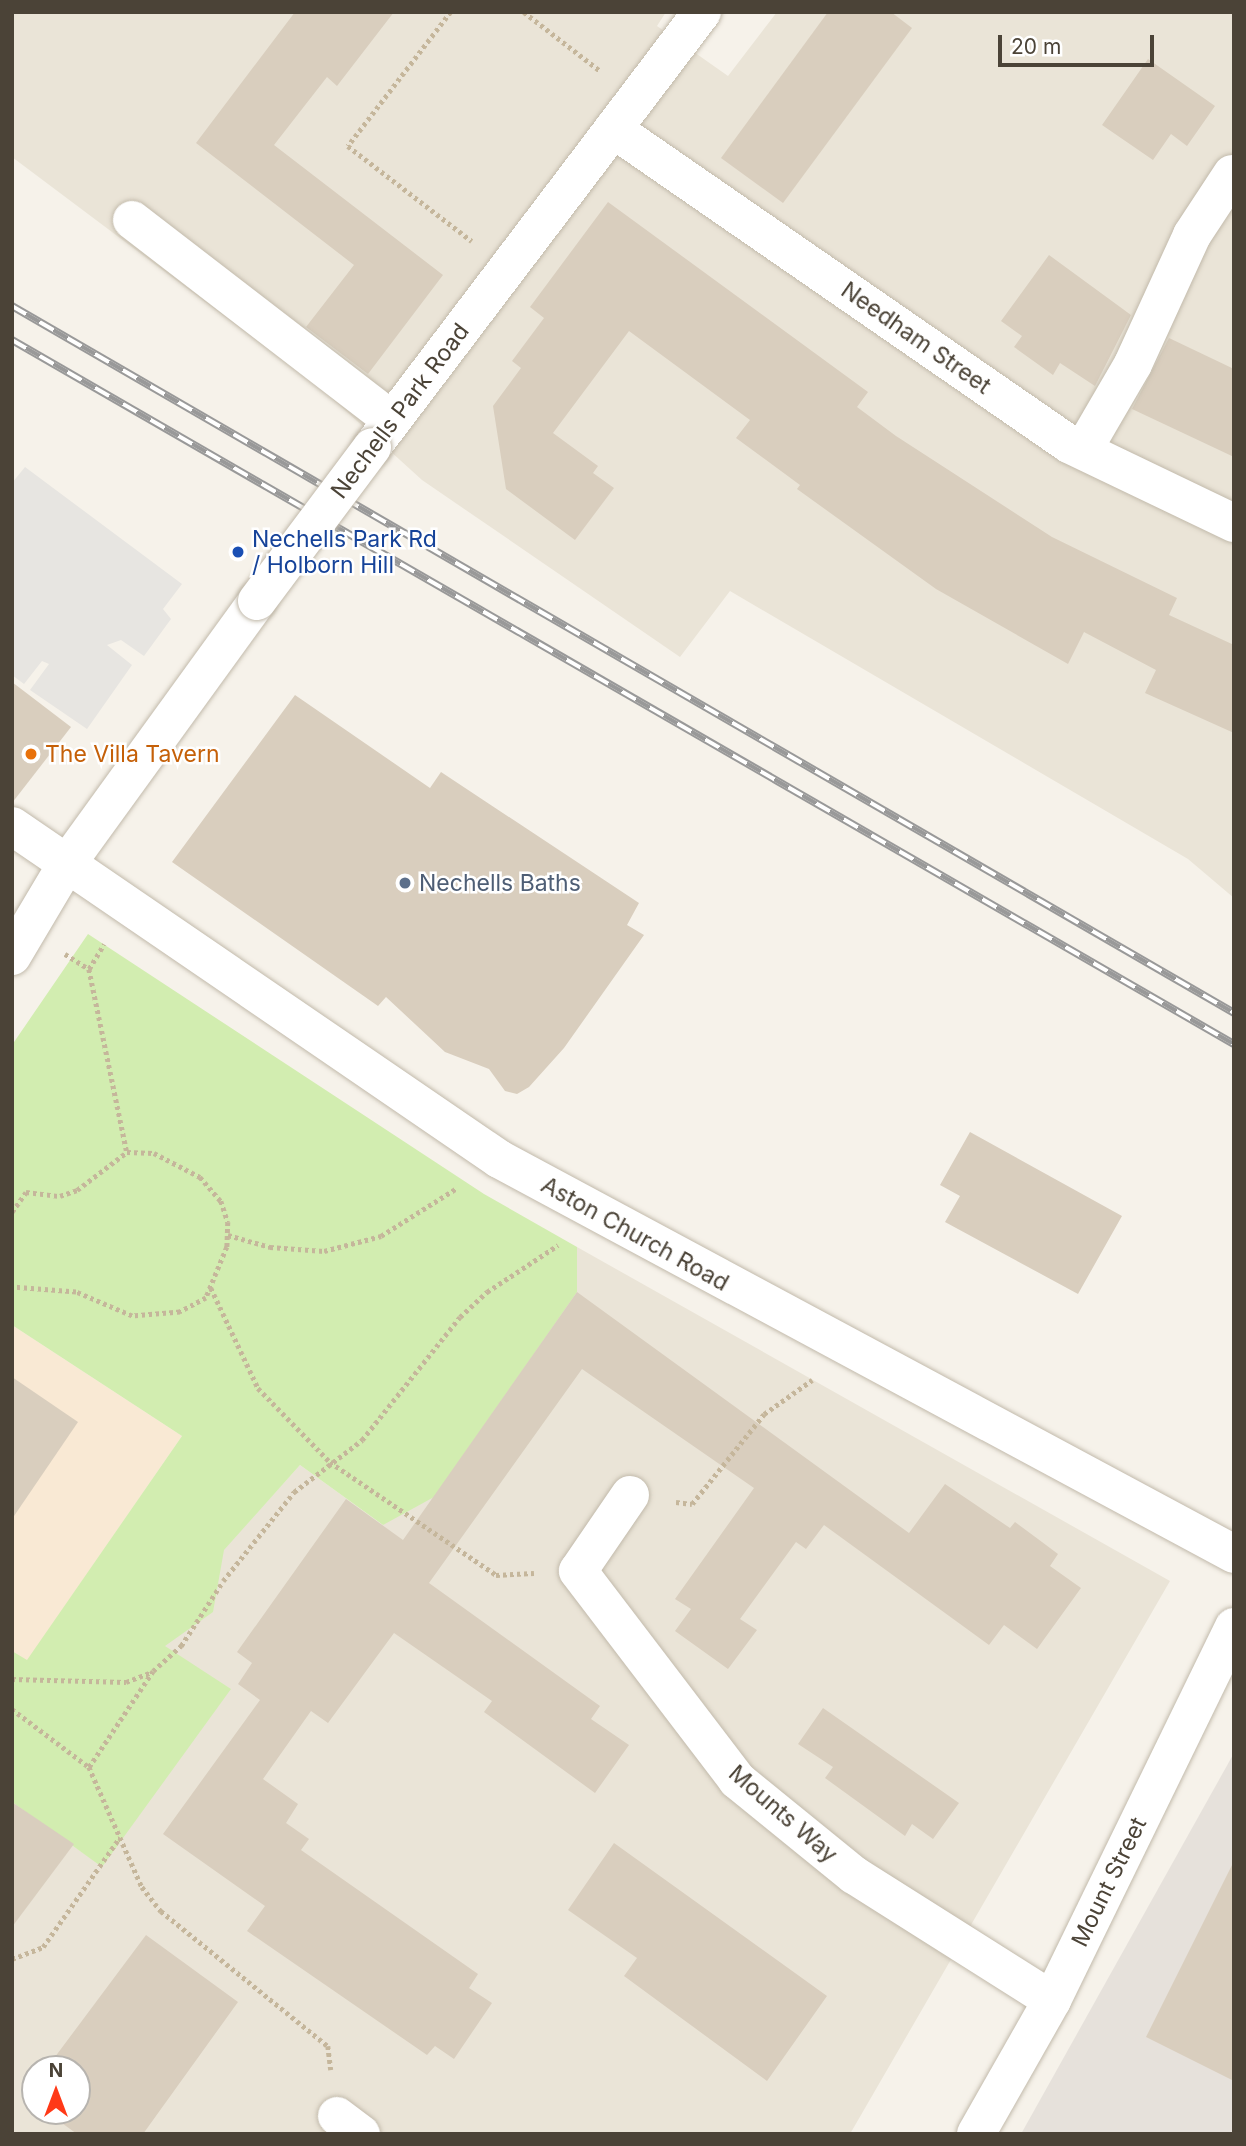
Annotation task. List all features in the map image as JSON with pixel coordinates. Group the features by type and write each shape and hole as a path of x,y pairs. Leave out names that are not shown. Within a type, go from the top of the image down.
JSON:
{"street":[{"name":"Nechells Park Road","path":"19,943 66,865 257,601 702,12"},
{"name":"Needham Street","path":"613,129 1083,450 1234,523"},
{"path":"1083,450 1133,364 1192,235 1231,174"},
{"path":"132,220 382,433"},
{"name":"Aston Church Road","path":"12,826 126,907 499,1159 854,1353 1234,1554"},
{"path":"578,1571 630,1495"},
{"name":"Mounts Way","path":"578,1571 737,1780 854,1875 1052,2000"},
{"name":"Mount Street","path":"976,2134 1052,2000 1234,1627"}],"path":[{"path":"451,12 348,146 508,268"},
{"path":"524,12 636,98"},
{"path":"126,907 89,969 127,1152"},
{"path":"19,943 89,969"},
{"path":"12,1212 26,1192 60,1196 77,1190 127,1152 176,1161 200,1177 221,1201 228,1235 205,1298 180,1312 157,1318 110,1311 76,1292 12,1287"},
{"path":"228,1235 270,1247 324,1251 381,1236 422,1215 499,1159"},
{"path":"89,1767 153,1671 181,1646 259,1533 330,1462 362,1440 460,1317 487,1292 602,1216"},
{"path":"211,1287 258,1388 330,1462 496,1575 578,1571"},
{"path":"630,1495 692,1504 764,1414 854,1353"},
{"path":"12,1679 126,1682 153,1671"},
{"path":"12,1709 89,1767 142,1887 161,1911 328,2046 349,2125"},
{"path":"12,1959 43,1947 120,1836"}],"shaded area":[{"path":"12,12 666,12 657,26 728,76 777,12 1234,12 1234,898 1188,859 730,591 680,657 422,480 324,391 12,157"},
{"path":"25,467 182,584 163,609 171,619 144,656 121,640 107,645 132,665 87,729 30,690 49,664 42,661 24,684 12,675 12,483"},
{"path":"577,1247 1170,1581 850,2134 12,2134 12,1804 102,1866 230,1689 164,1646 223,1550 300,1465 383,1525"},
{"path":"12,1325 182,1436 27,1661 12,1651"},
{"path":"1234,1753 1234,2134 1021,2134"}],"green space":[{"path":"88,934 484,1194 577,1247 577,1292 434,1497 383,1525 300,1465 224,1550 213,1612 165,1646 231,1689 102,1867 12,1802 12,1651 27,1660 182,1436 12,1325 12,1045"}],"building":[{"path":"295,12 394,12 337,86 327,77 274,145 443,275 368,374 306,327 354,265 196,143"},
{"path":"828,12 891,12 912,28 783,203 721,158"},
{"path":"1148,59 1215,106 1187,146 1171,134 1153,160 1102,125"},
{"path":"608,202 868,392 857,407 896,436 1052,537 1177,598 1169,615 1234,645 1234,733 1145,693 1156,670 1084,632 1068,664 936,589 797,489 800,485 736,438 750,420 629,331 553,433 598,466 593,473 614,488 575,540 506,489 493,406 521,368 512,361 544,318 530,307"},
{"path":"1049,255 1131,315 1095,386 1060,363 1053,375 1014,347 1022,336 1001,321"},
{"path":"1169,338 1234,369 1234,457 1132,409"},
{"name":"The Villa Tavern","path":"12,682 71,727 12,803"},
{"name":"Nechells Baths","path":"295,695 430,788 441,772 639,903 627,925 644,935 564,1048 529,1087 517,1094 505,1091 489,1069 445,1052 386,997 378,1006 172,862"},
{"path":"970,1132 1122,1216 1078,1294 945,1222 960,1196 940,1185"},
{"path":"577,1292 909,1533 945,1484 1010,1528 1015,1522 1058,1554 1050,1566 1081,1588 1037,1649 1004,1625 989,1645 824,1525 806,1549 796,1542 740,1619 757,1630 728,1669 675,1631 691,1609 675,1599 754,1488 582,1369 429,1583 600,1706 591,1719 629,1745 595,1793 484,1712 492,1701 394,1633 328,1723 311,1711 263,1779 298,1804 286,1823 309,1839 301,1850 478,1974 469,1988 492,2003 454,2059 435,2046 427,2055 247,1931 265,1906 163,1834 260,1700 238,1684 252,1663 237,1652 346,1499 403,1540"},
{"path":"12,1377 78,1422 12,1519"},
{"path":"823,1708 959,1803 933,1839 912,1824 905,1836 825,1778 833,1767 798,1744"},
{"path":"12,1802 74,1844 12,1927"},
{"path":"614,1843 827,1996 767,2081 624,1976 637,1958 568,1910"},
{"path":"1234,1861 1234,2081 1146,2037"},
{"path":"146,1935 238,2002 143,2134 77,2134 65,2125 91,2125 91,2055 56,2055"}],"railway":[{"path":"12,306 1234,1013"},
{"path":"12,340 1234,1044"}],"place":[{"name":"Nechells Park Rd / Holborn Hill","path":"238,552"},
{"name":"The Villa Tavern","path":"31,754"},
{"name":"Nechells Baths","path":"405,883"}]}
